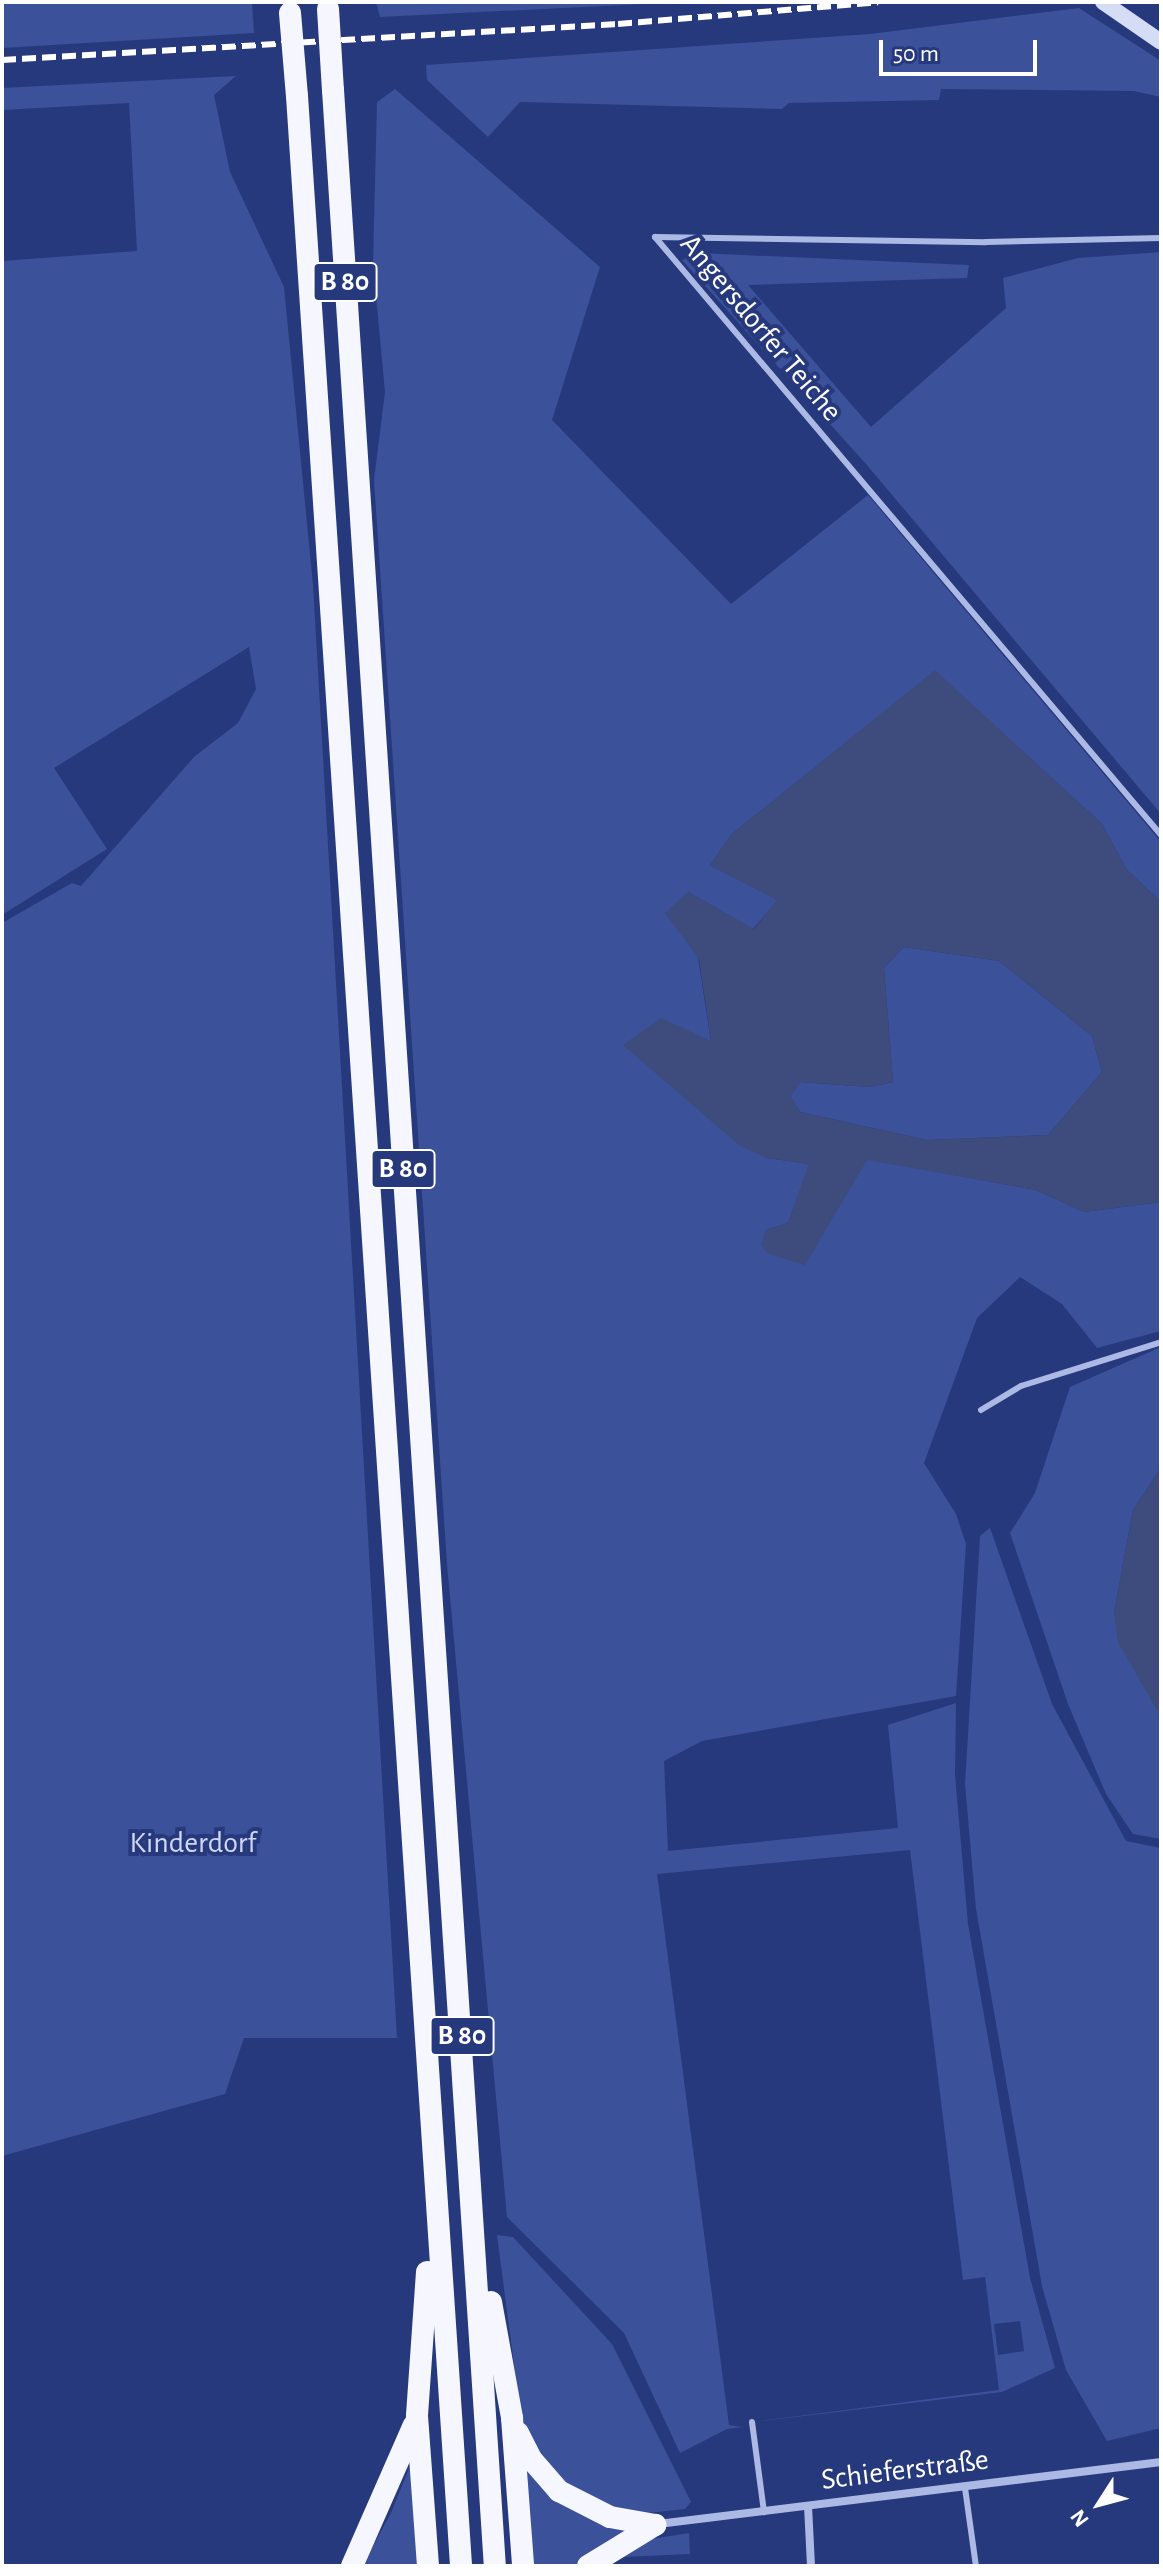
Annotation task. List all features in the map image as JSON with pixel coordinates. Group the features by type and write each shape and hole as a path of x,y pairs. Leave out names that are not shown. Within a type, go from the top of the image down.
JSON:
{"highway":[{"name":"B 80","path":"328,4 478,2246 495,2566"},
{"name":"B 80","path":"289,6 461,2566"},
{"path":"428,2566 417,2416 435,2196"},
{"path":"478,2246 512,2418 523,2566"},
{"path":"352,2566 417,2416"},
{"path":"512,2418 532,2460 559,2491 610,2517 655,2525"},
{"path":"588,2566 655,2525"}],"main road":[{"path":"1103,2 1161,42"}],"street":[{"name":"Schieferstraße","path":"655,2525 1161,2462"},
{"path":"808,2506 811,2566"}],"lane":[{"name":"Angersdorfer Teiche","path":"1161,238 986,242 655,237 1161,835"},
{"path":"981,1410 1021,1386 1161,1342"},
{"path":"752,2422 764,2512"},
{"path":"965,2488 976,2566"}],"green space":[{"path":"2,2 252,2 254,33 2,48"},
{"path":"376,2 684,2 380,17"},
{"path":"1079,8 1161,61 1161,97 1134,91 941,89 939,100 789,103 782,109 520,102 488,137 427,80 426,65 870,34"},
{"name":"Kinderdorf","path":"236,76 214,95 230,172 284,287 313,585 397,2038 244,2038 225,2094 2,2156 2,923 72,883 81,886 194,757 238,723 256,689 249,647 54,768 107,849 2,915 2,261 137,251 129,103 2,110 2,88"},
{"path":"395,89 600,267 552,420 731,604 868,495 1161,842 1161,902 1127,870 1102,824 935,671 732,834 710,865 778,900 753,929 688,892 711,1042 767,1158 810,1164 788,1223 766,1230 804,1264 867,1159 1036,1190 1084,1212 1161,1202 1161,1331 1097,1348 1062,1304 1020,1277 977,1318 924,1463 956,1514 966,1544 956,1696 702,1741 664,1761 668,1851 898,1828 888,1725 956,1703 955,1775 968,1924 1030,2278 1055,2368 1002,2392 761,2421 999,2390 985,2277 963,2280 910,1850 657,1874 729,2425 742,2427 727,2429 680,2453 624,2333 507,2217 447,1564 374,480 385,392 373,264 377,102","holes":["1020,2321 1024,2351 998,2355 994,2324"]},
{"path":"1161,252 1161,814 866,464 682,260 699,253 969,265 967,278 748,285 871,427 1006,308 1003,278 1078,258"},
{"path":"904,947 999,961 1092,1036 1102,1072 1048,1135 927,1140 800,1112 790,1096 800,1082 870,1087 893,1082 884,968"},
{"path":"1161,1347 1161,1468 1133,1510 1114,1613 1161,1717 1161,1839 1133,1834 1106,1794 1068,1704 1010,1533 1035,1493 1070,1387"},
{"path":"990,1528 1052,1704 1126,1841 1161,1848 1161,2428 1107,2441 1066,2370 1042,2286 976,1909 965,1784 980,1536"},
{"path":"497,2235 513,2237 612,2344 691,2502 685,2509 648,2513 606,2507 552,2474 527,2436 520,2410"},
{"path":"412,2461 420,2566 362,2566 391,2513"},
{"path":"527,2466 628,2529 576,2566 530,2566"},
{"path":"689,2533 690,2554 622,2557 610,2566 599,2566 651,2539"}],"shaded area":[{"path":"935,670 1102,824 1127,870 1161,902 1161,1202 1084,1212 1036,1190 867,1160 805,1265 767,1253 761,1244 766,1230 788,1223 809,1164 767,1158 740,1146 623,1045 661,1018 711,1041 699,959 665,913 688,892 754,929 777,900 710,865 732,834","holes":["904,947 999,961 1092,1036 1102,1072 1048,1135 927,1140 800,1112 791,1096 801,1082 870,1087 893,1082 884,968"]},
{"path":"1161,1468 1161,1717 1118,1642 1114,1613 1133,1510"}],"railway":[{"path":"2,60 618,24 878,2"}]}
